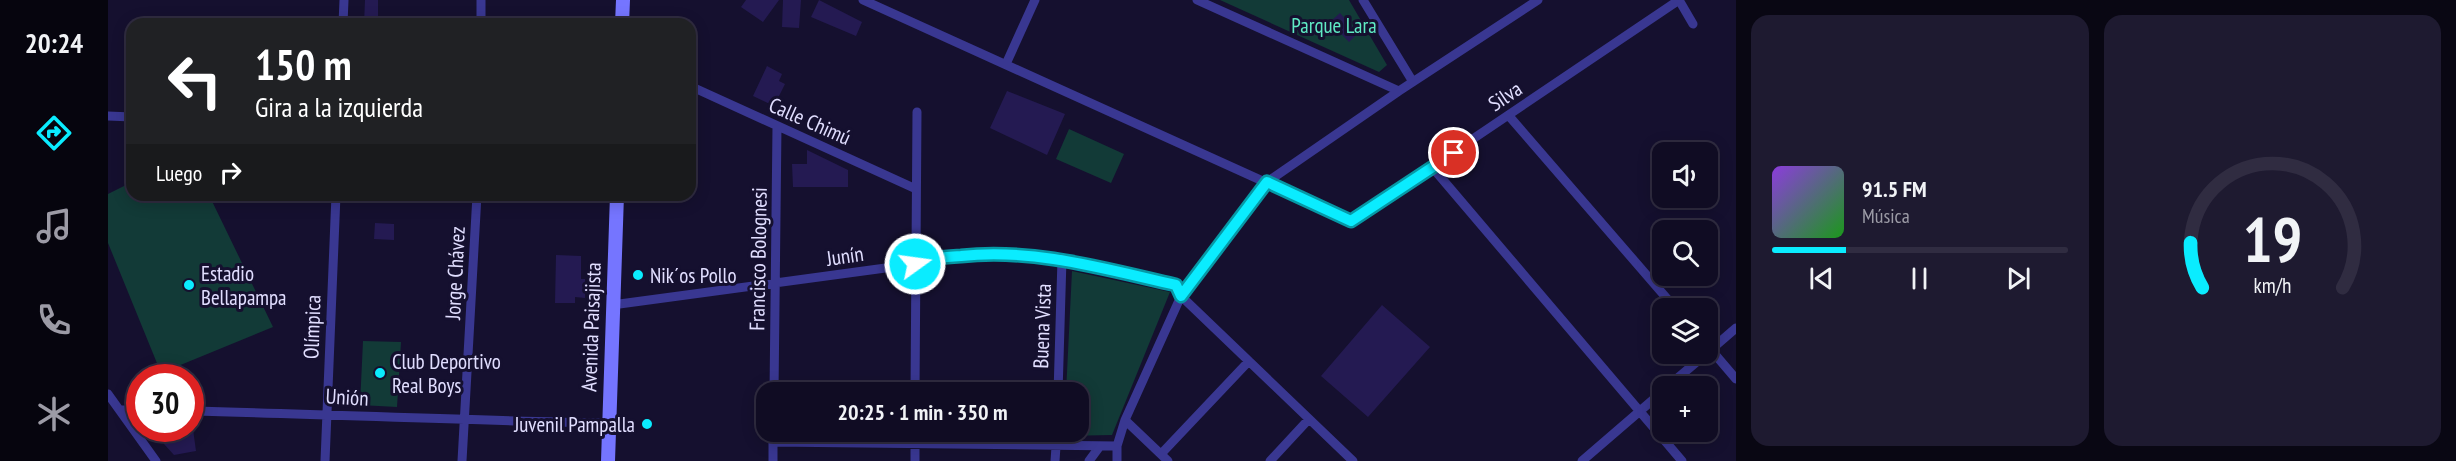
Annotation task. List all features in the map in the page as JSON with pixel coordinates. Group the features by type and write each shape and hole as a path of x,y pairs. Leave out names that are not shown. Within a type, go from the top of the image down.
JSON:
{"main road":[{"name":"Avenida Paisajista","path":"608,461 617,201"}],"street":[{"path":"343,18 344,0"},
{"path":"481,0 481,18"},
{"path":"863,0 1267,182"},
{"path":"1006,64 1035,0"},
{"path":"1197,0 1399,91"},
{"path":"1363,0 1413,82"},
{"path":"1117,461 1117,446 1125,420 1181,296 1267,182 1525,4 1538,0"},
{"path":"1679,0 1693,24"},
{"name":"Silva","path":"1267,182 1351,221 1679,0"},
{"name":"Calle Chimú","path":"696,89 916,189"},
{"path":"915,382 917,112"},
{"path":"108,116 126,117"},
{"path":"1509,116 1666,298"},
{"name":"Francisco Bolognesi","path":"774,382 777,126"},
{"path":"1432,167 1682,461"},
{"name":"Olímpica","path":"325,461 336,201"},
{"name":"Jorge Chávez","path":"462,461 477,201"},
{"name":"Junín","path":"612,305 915,264 928,259 992,252 1062,259 1176,285 1181,296"},
{"name":"Buena Vista","path":"1058,382 1062,259"},
{"path":"1181,296 1353,461"},
{"path":"1718,342 1736,328"},
{"path":"1718,360 1736,379"},
{"path":"1125,420 1164,458 1249,361"},
{"path":"1679,376 1692,364"},
{"path":"108,394 156,461"},
{"path":"1582,461 1652,401"},
{"path":"120,410 126,410"},
{"name":"Unión","path":"204,411 327,414 464,421 609,423"},
{"path":"1270,461 1309,419"},
{"path":"773,461 773,442 1117,446"},
{"path":"915,444 915,461"},
{"path":"1055,461 1056,444"},
{"path":"1089,461 1100,446"}],"green space":[{"name":"Parque Lara","path":"1220,0 1349,0 1387,65 1379,72"},
{"path":"1069,129 1124,154 1111,183 1056,159"},
{"name":"Estadio Bellapampa","path":"126,185 126,201 212,201 273,327 183,364 157,364 108,243 108,194"},
{"path":"1072,271 1170,292 1112,435 1089,435 1089,382 1067,382"},
{"name":"Club Deportivo Real Boys","path":"363,341 401,342 397,407 360,405"}],"building":[{"path":"365,0 378,0 378,18 364,18"},
{"path":"746,0 779,0 763,22 741,7"},
{"path":"783,0 801,0 799,28 782,27"},
{"path":"819,0 862,22 856,36 811,17"},
{"path":"1340,13 1358,33 1349,42 1330,22"},
{"path":"767,66 782,74 779,81 785,84 774,106 753,96"},
{"path":"1007,91 1065,114 1047,155 990,128"},
{"path":"807,150 848,170 848,187 793,187 792,164 807,164"},
{"path":"375,223 394,224 394,240 374,239"},
{"path":"556,255 581,256 581,279 585,279 585,298 575,297 575,303 555,303"},
{"path":"1382,305 1430,347 1368,417 1321,376"},
{"path":"164,442 195,442 196,451 174,455"}],"place":[{"name":"Nik´os Pollo","path":"638,275"},
{"name":"Estadio Bellapampa","path":"189,285"},
{"name":"Club Deportivo Real Boys","path":"380,373"},
{"name":"Juvenil Pampalla","path":"647,424"}],"route":[{"path":"915,264 928,259 992,252 1062,259 1176,285 1181,296 1267,182 1351,221 1454,153"}]}
